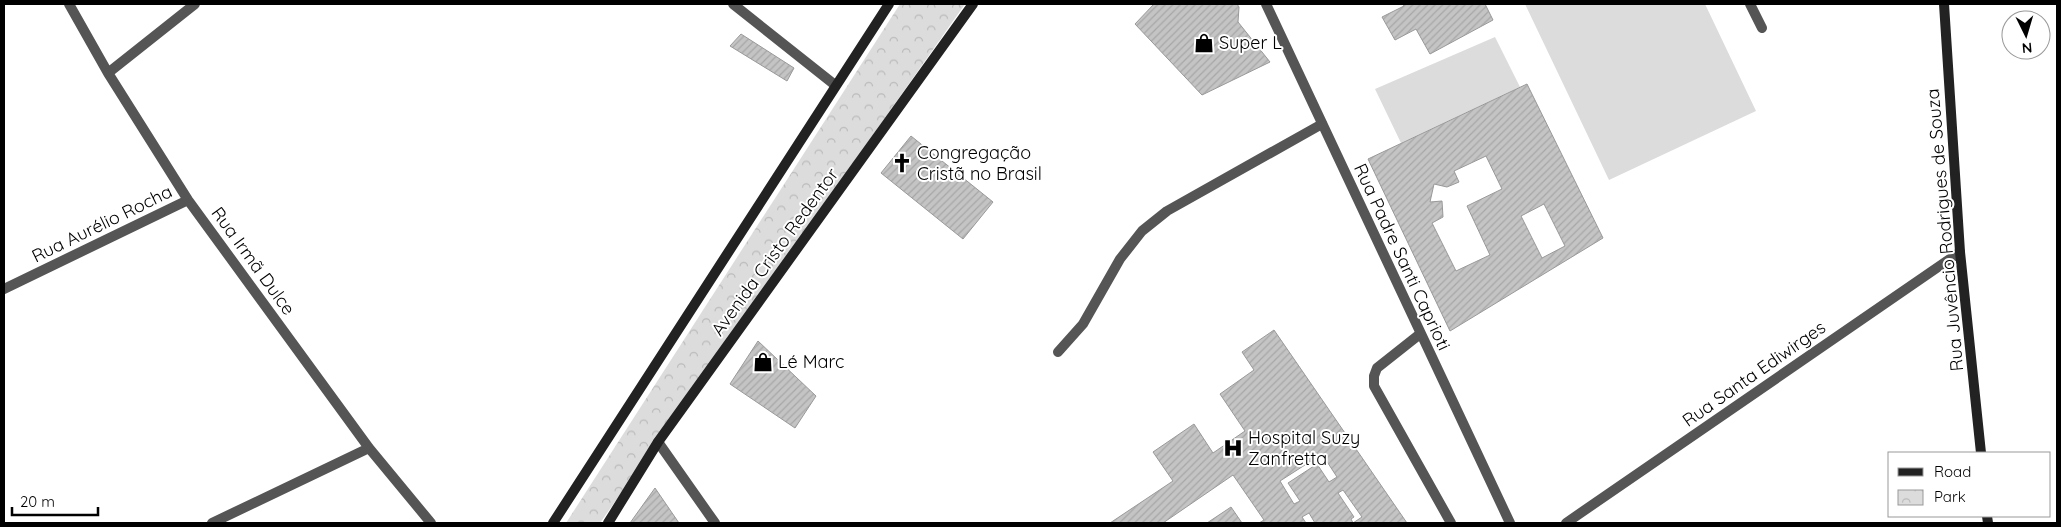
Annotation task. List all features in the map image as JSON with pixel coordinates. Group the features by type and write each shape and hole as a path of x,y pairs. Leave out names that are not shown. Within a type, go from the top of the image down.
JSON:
{"main road":[{"name":"Avenida Cristo Redentor","path":"553,523 889,4"},
{"name":"Avenida Cristo Redentor","path":"608,523 658,442 974,4"},
{"name":"Rua Juvêncio Rodrigues de Souza","path":"1944,4 1960,252 1981,452"}],"street":[{"name":"Rua Irmã Dulce","path":"69,4 108,73 188,200 369,448 431,523"},
{"path":"108,73 195,4"},
{"path":"733,4 835,86"},
{"name":"Rua Padre Santi Caprioti","path":"1266,4 1509,523"},
{"path":"1750,4 1762,28"},
{"path":"1058,352 1083,324 1120,259 1142,231 1167,211 1322,124"},
{"name":"Rua Aurélio Rocha","path":"4,290 188,200"},
{"name":"Rua Santa Ediwirges","path":"1573,521 1960,252"},
{"path":"1420,334 1377,368 1374,376 1374,386 1451,523"},
{"path":"658,442 715,523"},
{"path":"212,523 369,448"}],"green space":[{"path":"900,4 965,4 600,523 566,523"},
{"path":"1525,4 1705,4 1756,111 1609,180"},
{"path":"1495,37 1520,87 1401,143 1375,89"}],"building":[{"name":"Super L","path":"1154,4 1237,4 1239,7 1238,22 1270,62 1202,95 1135,24"},
{"path":"1403,4 1485,4 1493,20 1430,54 1416,29 1395,40 1382,17 1404,6"},
{"path":"741,34 794,68 787,81 730,46"},
{"path":"1527,84 1603,238 1450,331 1368,159"},
{"path":"911,136 993,202 963,239 881,173"},
{"path":"1486,156 1502,189 1467,206 1490,255 1456,271 1432,223 1443,217 1442,201 1430,202 1434,184 1447,187 1459,182 1454,171"},
{"path":"1544,204 1565,246 1542,258 1521,216"},
{"path":"1274,330 1407,523 1353,523 1315,523 1309,513 1302,517 1306,523 1259,523 1264,520 1233,475 1163,523 1110,523 1173,481 1153,452 1194,424 1213,453 1245,431 1220,394 1254,370 1242,352","holes":["1322,454 1337,477 1329,482 1317,464 1288,483 1300,501 1294,504 1280,481","1343,490 1362,517 1353,523 1351,519 1354,517 1338,493"]},
{"name":"Lé Marc","path":"758,341 816,396 795,428 730,384"},
{"path":"655,488 679,523 630,523"},
{"path":"1231,507 1242,523 1207,523"}],"place":[{"name":"Super L","path":"1204,43"},
{"name":"Congregação Cristã no Brasil","path":"902,163"},
{"name":"Lé Marc","path":"763,362"},
{"name":"Hospital Suzy Zanfretta","path":"1233,448"}]}
